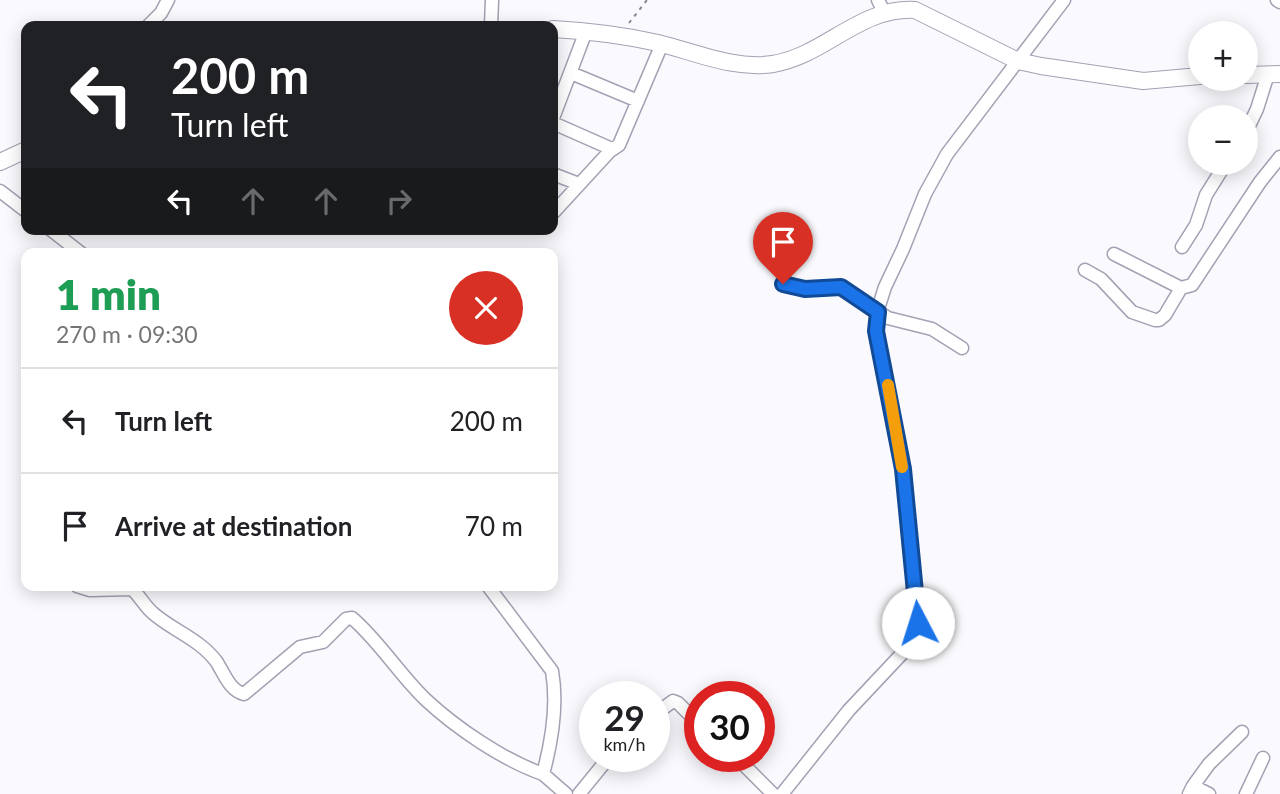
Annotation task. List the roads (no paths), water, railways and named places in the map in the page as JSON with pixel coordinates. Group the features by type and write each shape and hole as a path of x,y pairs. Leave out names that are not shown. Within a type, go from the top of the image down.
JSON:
{"main road":[{"path":"558,29 620,35 742,65 772,64 800,57 881,6 915,10 1018,61 1143,80 1188,77"},
{"path":"0,162 21,152"}],"street":[{"path":"153,21 168,0"},
{"path":"491,21 492,0"},
{"path":"754,772 781,794 849,710 912,643 917,633 903,469 876,331 878,312 885,287 925,194 947,154 1064,0"},
{"path":"558,108 586,31"},
{"path":"558,208 612,149 619,145 662,44"},
{"path":"571,74 638,101"},
{"path":"1258,107 1274,74"},
{"path":"558,123 612,149"},
{"path":"1085,270 1101,279 1132,312 1159,320 1165,315 1181,288 1194,282 1260,182 1280,158"},
{"path":"1182,247 1196,225 1206,195 1218,175"},
{"path":"558,176 579,184"},
{"path":"0,191 21,207"},
{"path":"58,235 74,248"},
{"path":"1114,254 1181,288"},
{"path":"783,284 805,289 841,287 878,312 896,321 932,328 962,348"},
{"path":"134,591 152,613 191,638 210,655 229,683 240,693 249,692 300,647 323,642 346,619 352,618 426,700 496,753 543,774 566,794"},
{"path":"492,591 552,671 555,712 543,774"},
{"path":"670,703 673,701 678,703 684,709"},
{"path":"1209,794 1191,790 1209,764 1242,732"},
{"path":"1246,794 1263,758"},
{"path":"579,794 597,772"}]}
